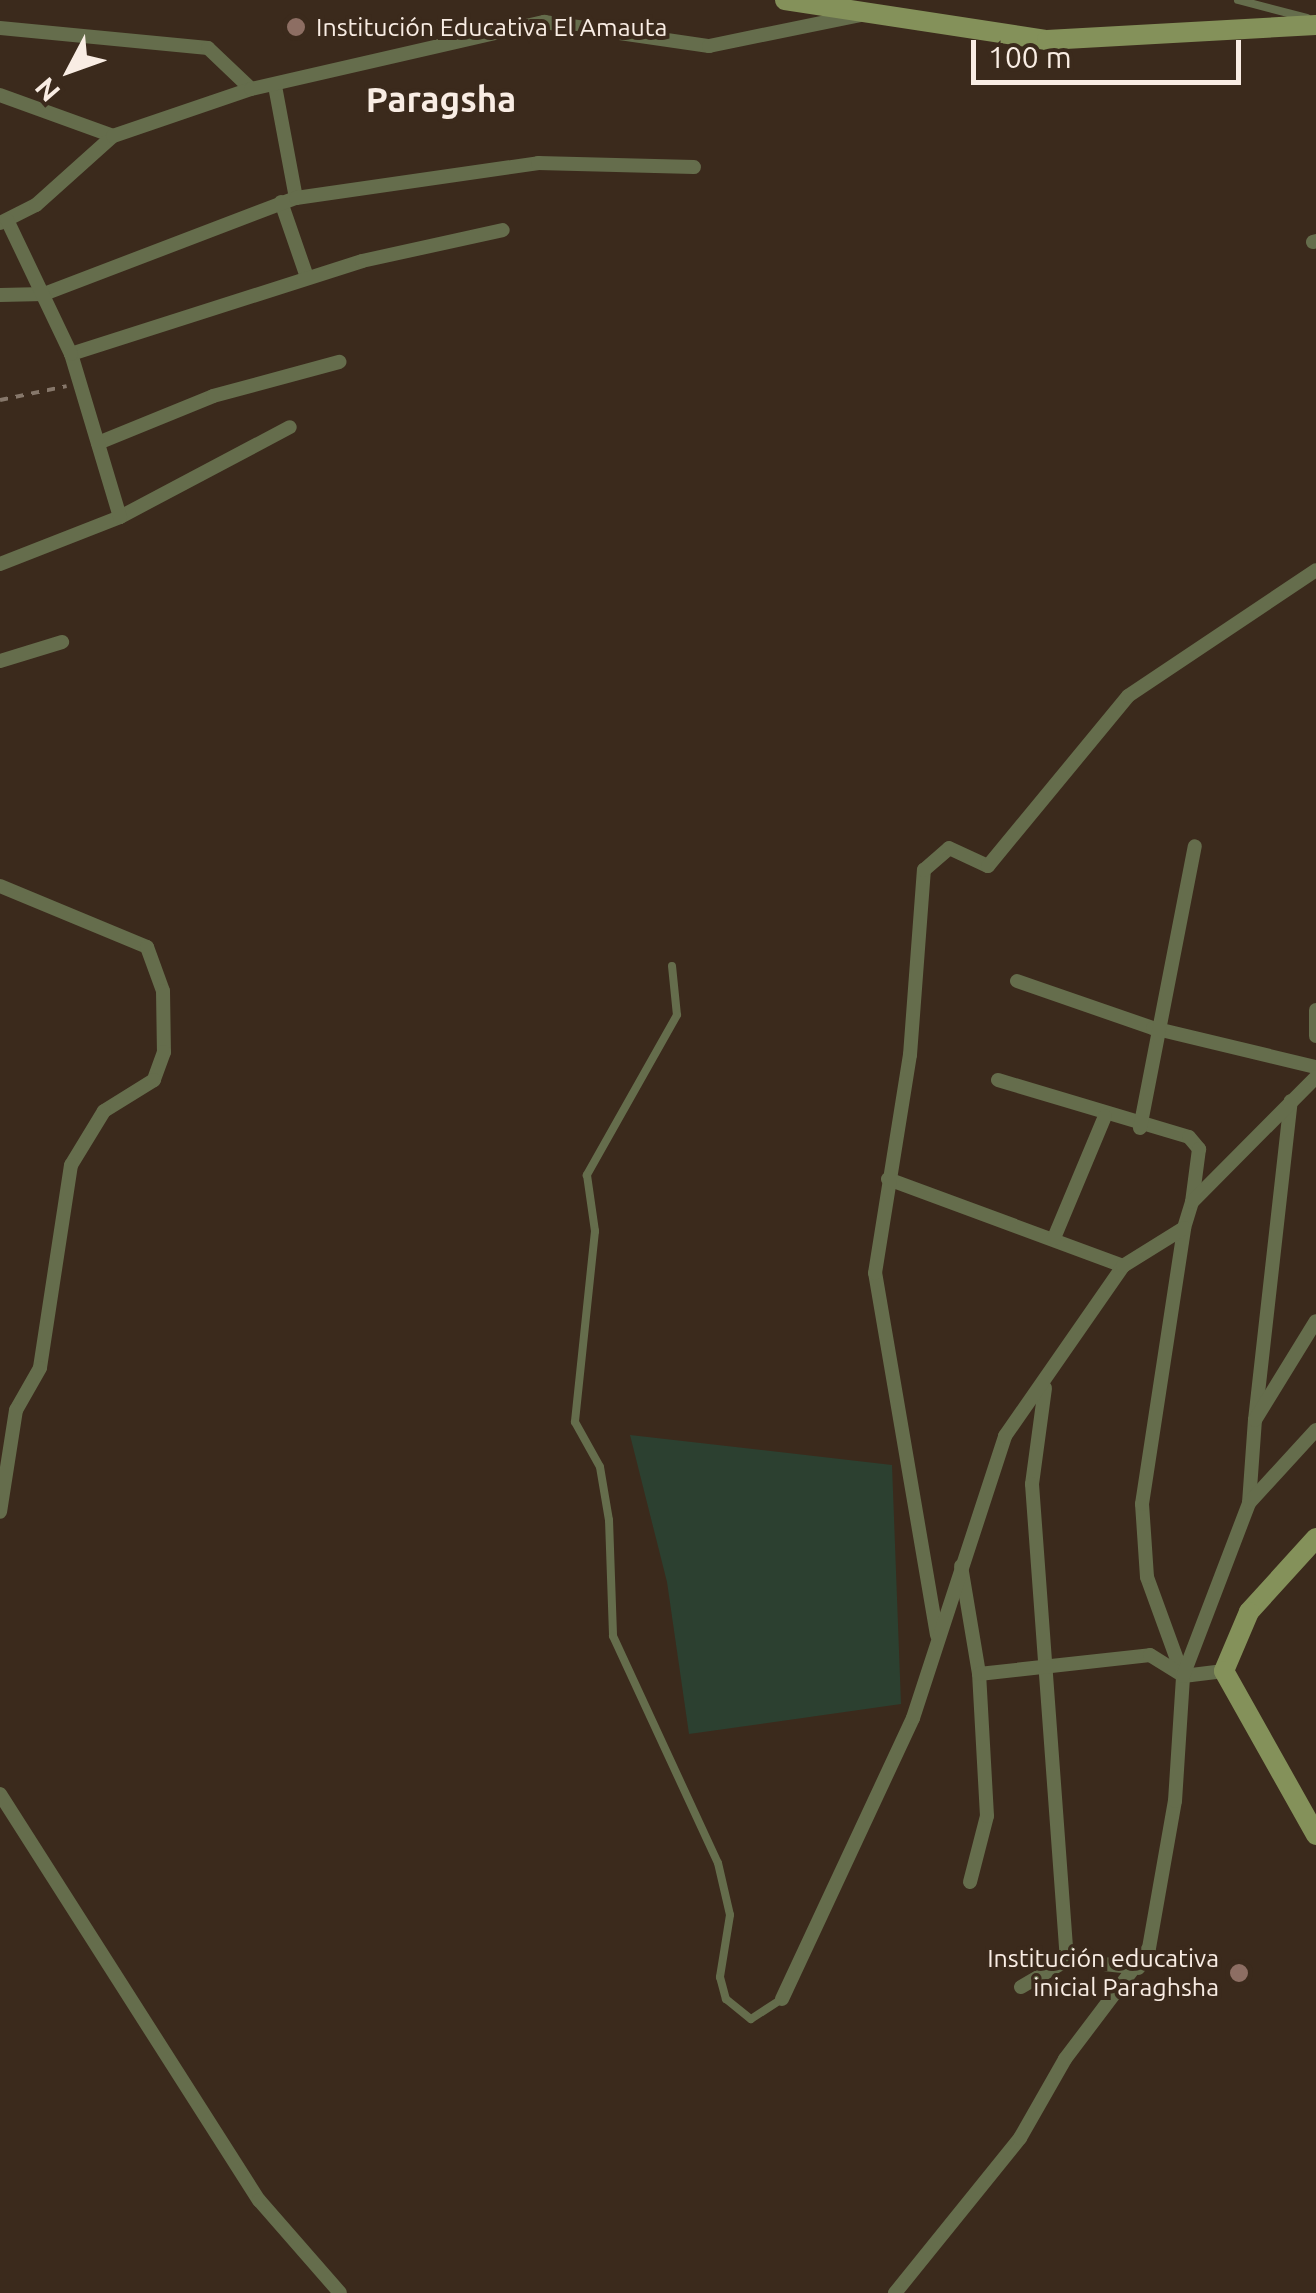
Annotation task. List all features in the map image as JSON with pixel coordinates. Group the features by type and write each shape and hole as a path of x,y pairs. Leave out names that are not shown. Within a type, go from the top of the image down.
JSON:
{"main road":[{"path":"785,0 1047,40 1316,22"},
{"path":"1316,1538 1250,1612 1224,1672 1316,1835"}],"street":[{"path":"120,517 71,354 44,294 3,222 113,136 251,90 544,22 709,46 866,14"},
{"path":"0,28 208,48 251,90"},
{"path":"275,86 288,200 307,278"},
{"path":"0,95 113,136"},
{"path":"0,296 44,294 288,200 538,163 694,167"},
{"path":"71,354 307,278 503,230"},
{"path":"98,443 214,396 339,362"},
{"path":"0,564 120,517 290,427"},
{"path":"937,1635 876,1272 910,1055 924,870 949,848 988,866 1128,696 1316,570"},
{"path":"0,660 62,642"},
{"path":"1140,1128 1153,1028 1195,846"},
{"path":"0,886 147,947 163,991 164,1052 154,1080 104,1110 71,1164 40,1368 16,1410 0,1512"},
{"path":"1016,981 1153,1028 1316,1067"},
{"path":"1316,1010 1316,1036"},
{"path":"1192,1202 1316,1077"},
{"path":"998,1080 1140,1128 1171,1130 1198,1149 1142,1504 1147,1577 1183,1676"},
{"path":"895,2293 1020,2138 1065,2059 1139,1968 1175,1801 1183,1676 1249,1502 1292,1101"},
{"path":"1054,1238 1105,1116"},
{"path":"888,1180 1123,1266"},
{"path":"782,1999 913,1718 1005,1436 1046,1387 1123,1266 1184,1228"},
{"path":"1255,1420 1316,1321"},
{"path":"1046,1387 1032,1484 1067,1960"},
{"path":"1249,1502 1316,1430"},
{"path":"961,1562 979,1674 987,1816 970,1882"},
{"path":"979,1674 1156,1655 1183,1676 1224,1672"},
{"path":"0,1794 260,2200 340,2293"},
{"path":"1021,1988 1067,1960 1139,1968"}],"lane":[{"path":"1238,0 1316,22"},
{"path":"672,966 677,1015 587,1175 595,1231 575,1422 600,1467 609,1520 612,1636 718,1863 730,1915 720,1977 726,1998 751,2019 782,1999"}],"path":[{"path":"0,400 77,384"}],"green space":[{"path":"630,1435 892,1465 901,1704 689,1734 667,1582"}],"place":[{"name":"Institución Educativa El Amauta","path":"296,27"},
{"name":"Institución educativa inicial Paraghsha","path":"1239,1973"}],"district":[{"name":"Paragsha","path":"441,99"}]}
